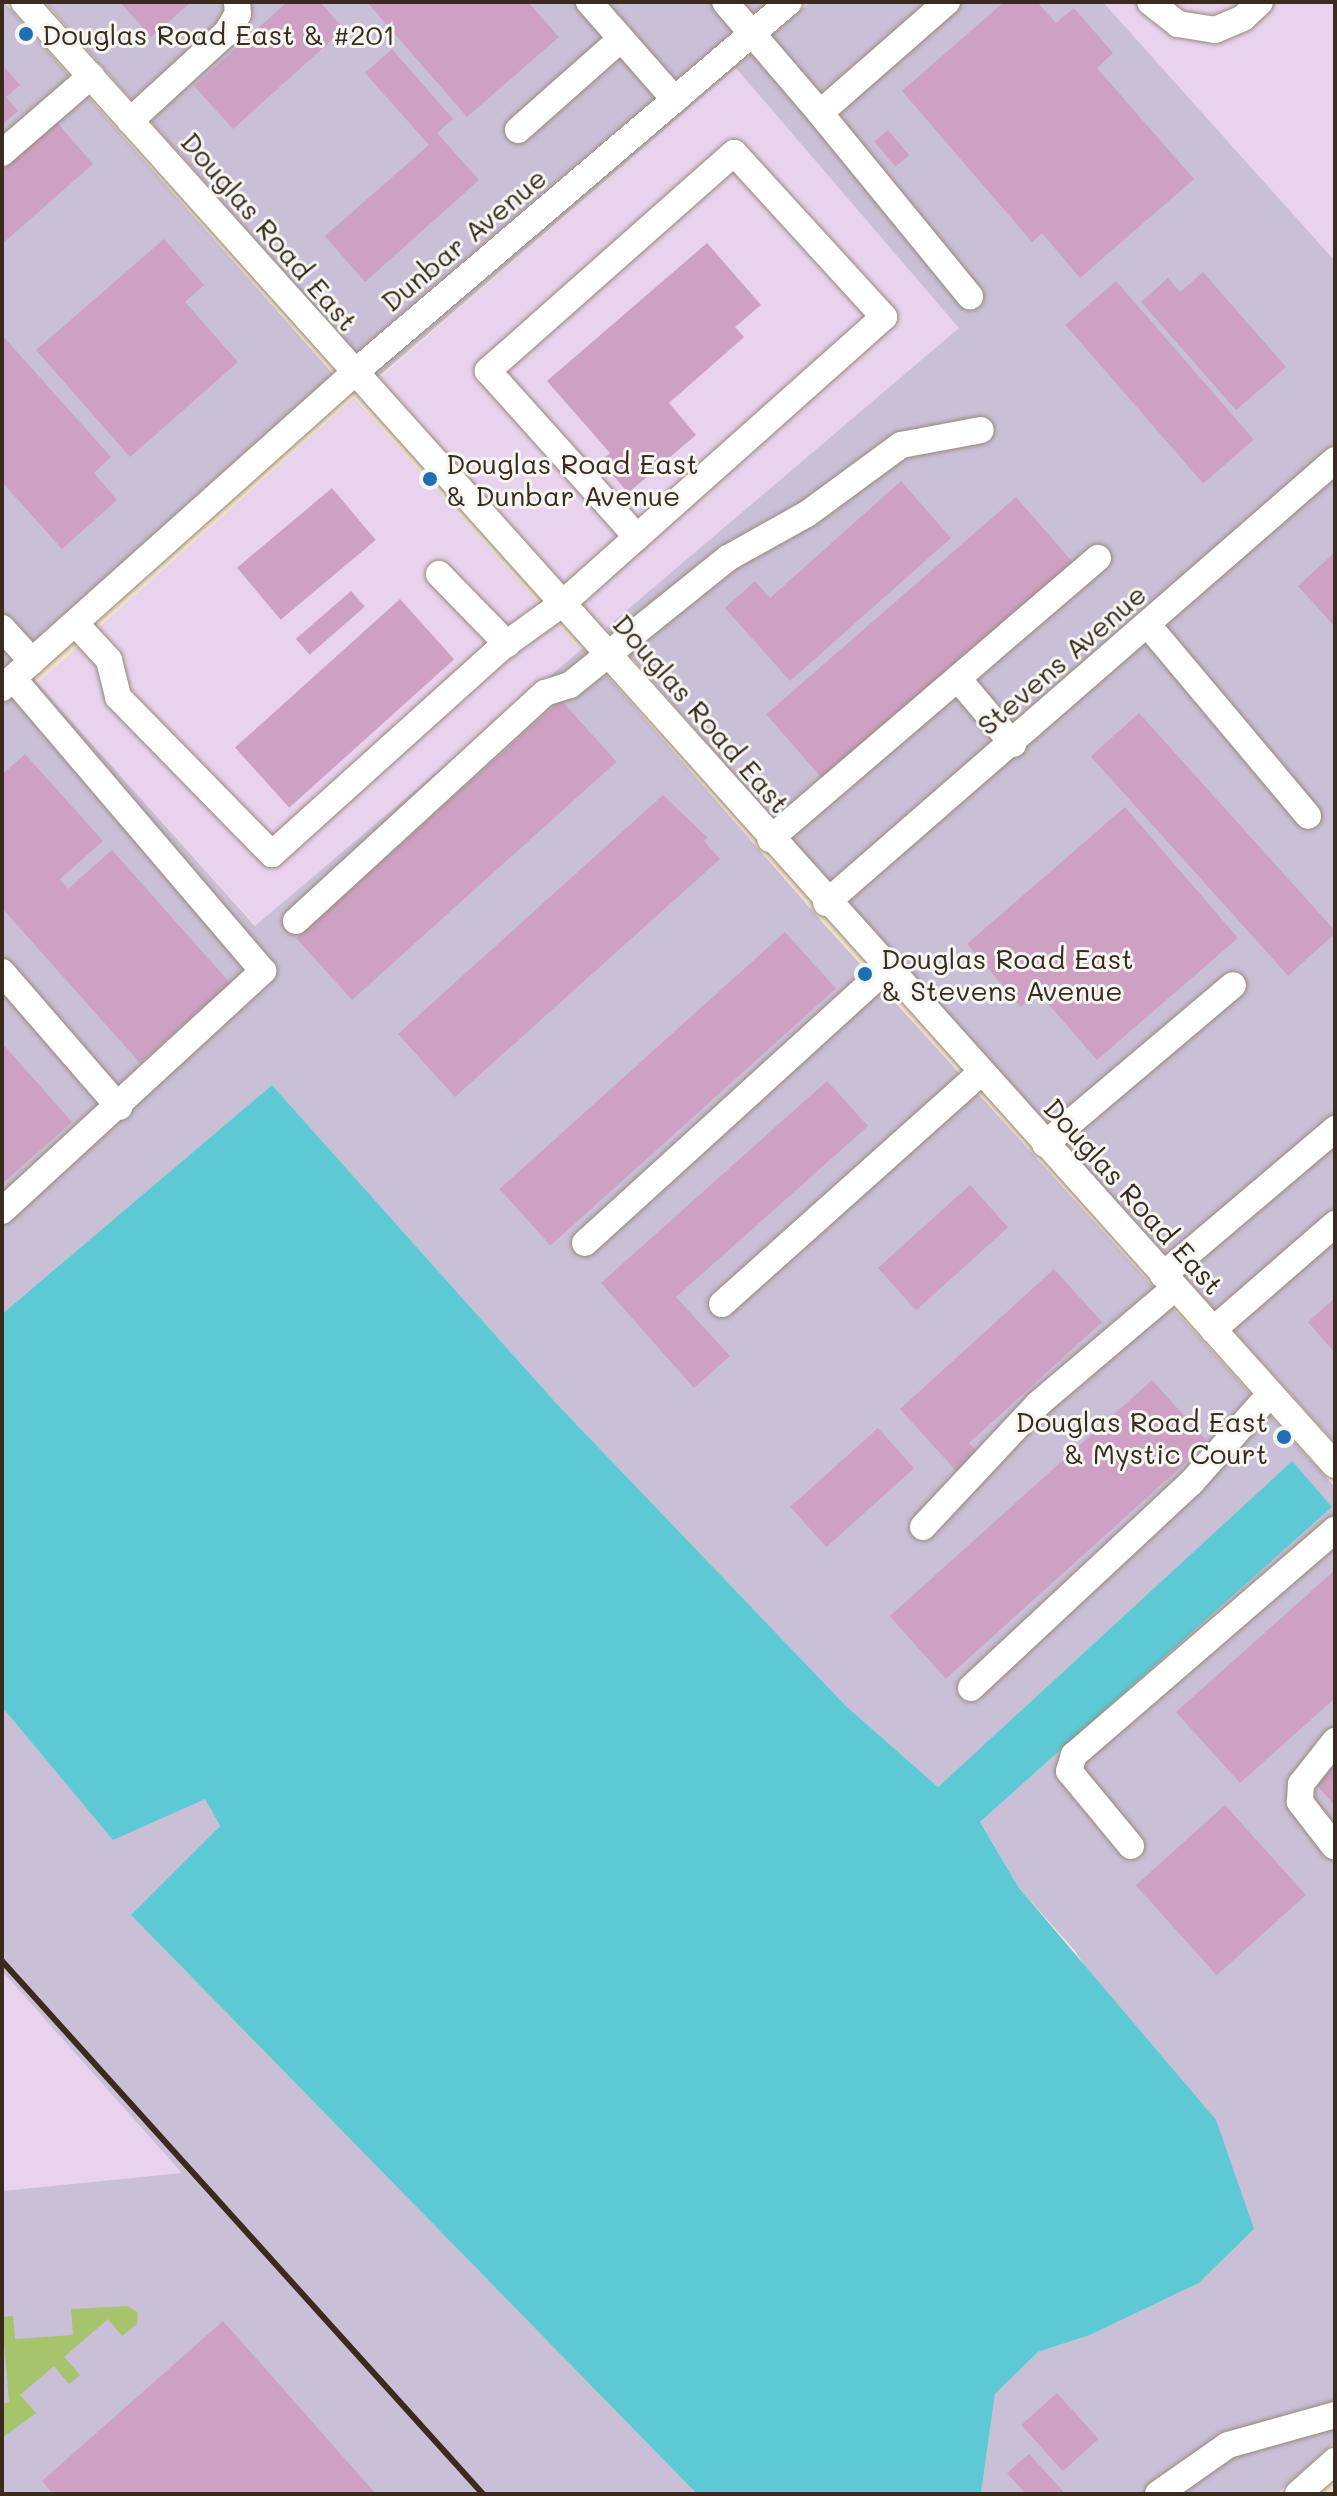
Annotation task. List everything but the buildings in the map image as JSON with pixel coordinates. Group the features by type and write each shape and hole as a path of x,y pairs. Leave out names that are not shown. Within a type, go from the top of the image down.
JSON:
{"street":[{"name":"Douglas Road East","path":"24,2 353,374 563,603 826,903 1335,1465"},
{"path":"130,121 227,32 238,14 237,2"},
{"path":"589,2 675,100"},
{"path":"725,2 970,296"},
{"name":"Dunbar Avenue","path":"16,675 353,374 789,2"},
{"path":"820,113 947,2"},
{"path":"1150,2 1178,24 1215,30 1243,18 1260,2"},
{"path":"518,130 621,39"},
{"path":"2,153 91,76"},
{"path":"75,623 109,660 118,697 272,854 507,644 563,603 884,317 734,153 488,371 637,537"},
{"path":"296,921 545,693 570,685 728,558 807,514 901,445 981,430"},
{"name":"Stevens Avenue","path":"826,903 1013,744 1335,460"},
{"path":"770,839 1098,558"},
{"path":"439,574 507,644"},
{"path":"1148,625 1308,816"},
{"path":"2,628 16,675 263,971 119,1107 2,1211"},
{"path":"959,680 1013,744"},
{"path":"585,1243 886,969"},
{"path":"2,972 119,1107"},
{"path":"1045,1144 1233,985"},
{"path":"722,1304 980,1073"},
{"path":"923,1527 1038,1404 1335,1129"},
{"path":"1213,1330 1335,1224"},
{"path":"971,1688 1191,1483 1270,1394"},
{"path":"1131,1846 1069,1771 1074,1755 1335,1530"},
{"path":"1334,1846 1300,1802 1301,1784 1335,1741"},
{"path":"1158,2494 1228,2445 1335,2415"},
{"path":"1298,2494 1335,2461"}],"shaded area":[{"path":"2,2 333,374 2,670"},
{"path":"45,2 769,2 356,354"},
{"path":"810,2 1103,2 1335,261 1335,443 829,883 606,628 959,328 736,68 377,378 373,374"},
{"path":"1103,2 1335,2 1335,261"},
{"path":"736,68 961,327 603,638 378,379"},
{"path":"354,398 581,650 264,935 37,683"},
{"path":"1335,477 1335,1443 846,903"},
{"path":"583,648 823,923 1335,1487 1335,2442 1277,2494 981,2494 995,2394 1038,2352 1090,2335 1199,2283 1254,2229 1075,1951 1019,1888 980,1822 1332,1507 1291,1462 938,1787 846,1706 556,1403 272,1085 2,1314 2,705 33,678 255,926"},
{"path":"2,1707 113,1839 205,1798 220,1826 132,1916 697,2494 2,2494 2,2191 182,2173 2,1971"},
{"path":"2,1971 183,2173 2,2191"}],"green space":[{"path":"128,2306 138,2313 137,2324 122,2336 108,2319 64,2357 80,2375 69,2384 54,2366 20,2395 36,2413 2,2438 2,2404 9,2402 2,2317 13,2316 15,2339 73,2335 71,2309"}],"water":[{"path":"272,1085 556,1403 846,1706 938,1787 1292,1461 1332,1507 980,1822 1019,1888 1216,2120 1254,2229 1199,2283 1090,2335 1038,2352 995,2394 981,2494 697,2494 131,1915 220,1826 205,1799 113,1840 2,1707 2,1314"}],"railway":[{"path":"2,1961 483,2494"}],"place":[{"name":"Douglas Road East & #201","path":"26,34"},
{"name":"Douglas Road East & Dunbar Avenue","path":"430,479"},
{"name":"Douglas Road East & Stevens Avenue","path":"865,974"},
{"name":"Douglas Road East & Mystic Court","path":"1284,1437"}]}
